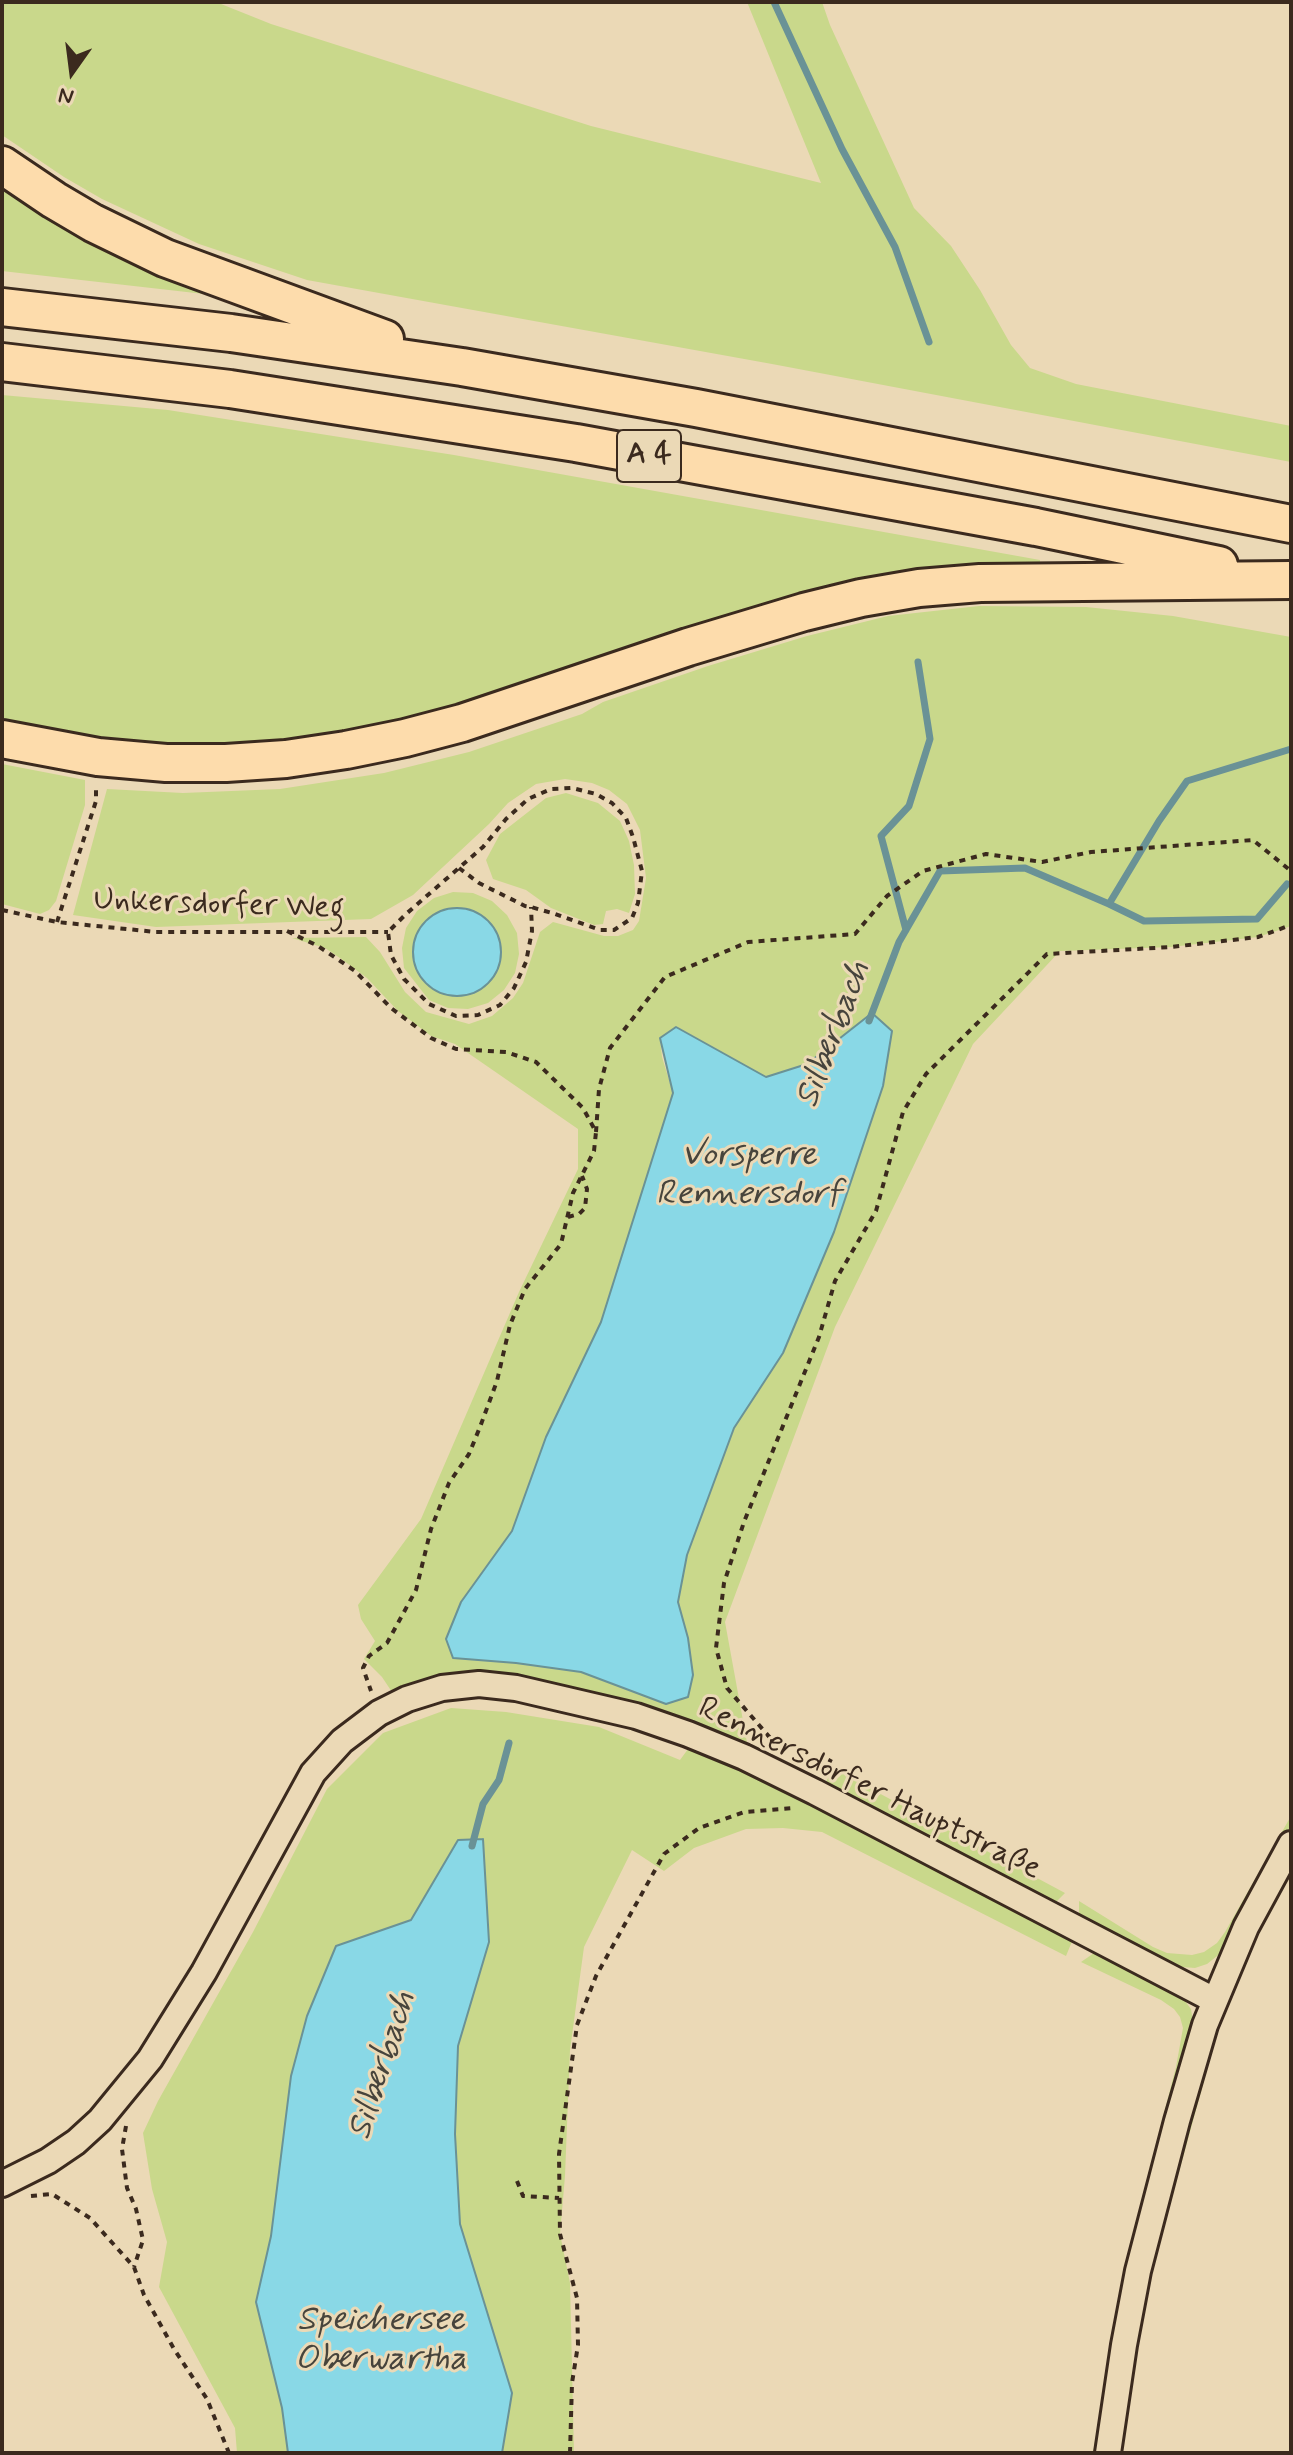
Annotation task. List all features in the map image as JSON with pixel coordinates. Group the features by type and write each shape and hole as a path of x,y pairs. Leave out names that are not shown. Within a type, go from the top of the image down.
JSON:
{"highway":[{"path":"2,165 93,223 165,258 462,367"},
{"name":"A 4","path":"2,307 231,333 462,367 696,408 1291,524"},
{"name":"A 4","path":"2,362 245,391 576,443 1036,527 1291,580"},
{"path":"2,739 98,757 166,763 286,759 361,747 462,723 688,647 861,598 919,588 980,583 1291,580"}],"street":[{"name":"Rennersdorfer Hauptstraße","path":"2,2184 48,2161 76,2142 100,2120 142,2070 198,1983 313,1773 342,1741 379,1713 407,1699 442,1688 479,1684 527,1690 636,1716 688,1734 815,1792 1214,2000"},
{"path":"1108,2453 1138,2271 1177,2121 1214,2000 1246,1927 1291,1844"}],"path":[{"path":"57,922 96,801 98,757"},
{"path":"459,868 492,890 600,930 614,930 632,918 638,903 642,871 626,818 612,803 596,794 572,788 551,789 528,799 483,847 459,868 388,932 391,955 413,990 429,1004 456,1016 478,1015 500,1005 514,988 526,962 532,931 531,907"},
{"path":"363,1668 369,1656 387,1643 416,1590 431,1529 449,1483 469,1454 480,1427 497,1381 510,1325 525,1289 561,1244 573,1193 594,1151 599,1089 610,1048 665,977 748,942 855,934 887,896 923,871 986,854 1042,862 1091,852 1253,840 1291,871"},
{"name":"Unkersdorfer Weg","path":"2,910 57,922 156,932 388,932"},
{"path":"782,1751 727,1688 716,1648 724,1583 744,1522 819,1337 835,1281 876,1211 903,1112 926,1074 1047,954 1171,947 1258,937 1291,925"},
{"path":"287,931 318,946 355,971 391,1008 431,1038 456,1049 506,1052 536,1062 583,1108 596,1132"},
{"path":"568,1217 579,1214 585,1208 587,1189 582,1176"},
{"path":"570,2453 572,2383 578,2345 577,2298 560,2234 559,2154 577,2025 596,1976 664,1854 699,1828 744,1812 800,1808 786,1800"},
{"path":"126,2121 122,2149 127,2188 136,2209 143,2240 134,2267"},
{"path":"517,2181 523,2196 559,2198"},
{"path":"23,2197 52,2194 90,2218 134,2267 144,2295 207,2399 229,2453"}],"green space":[{"path":"2,2 216,2 271,24 591,126 821,183 747,2 822,2 914,208 951,246 1011,345 1030,368 1076,384 1291,426 1291,462 307,280 199,244 102,199 2,135"},
{"path":"2,186 88,239 206,289 204,294 2,271"},
{"path":"2,395 168,410 454,455 1040,560 1040,566 975,566 878,575 794,596 422,717 356,732 252,745 170,747 96,741 2,723"},
{"path":"979,606 1086,607 1173,616 1291,637 1291,926 1258,937 1171,947 1060,951 973,1044 835,1327 725,1622 748,1748 600,1696 394,1695 364,1659 375,1641 361,1619 358,1605 421,1519 519,1292 578,1169 578,1129 455,1044 431,1036 398,1011 367,978 340,958 325,948 292,938 366,937 380,952 405,992 426,1012 469,1024 492,1016 513,998 523,983 540,932 553,922 604,936 618,936 633,930 639,921 646,878 640,830 627,804 609,790 592,783 565,779 536,784 508,803 413,895 371,919 156,927 73,915 107,789 183,793 280,789 384,773 469,752 582,714 603,702 708,666 807,636 888,616","holes":["871,1014 892,1031 883,1086 834,1232 783,1353 734,1428 687,1555 678,1602 688,1638 693,1674 688,1697 666,1704 581,1672 516,1663 461,1602 512,1531 546,1437 601,1322 673,1093 662,1057 660,1038 677,1027 766,1077 807,1064"]},
{"path":"2,764 85,780 85,805 56,901 49,910 40,914 2,904"},
{"path":"566,793 598,803 620,821 629,841 635,894 629,913 617,909 606,911 603,924 594,925 551,908 526,890 493,879 486,860 500,834 546,798"},
{"path":"453,892 473,893 492,901 507,915 517,933 519,954 515,973 504,990 488,1003 468,1009 448,1008 429,1000 404,968 402,948 406,928 417,911 434,898"},
{"path":"451,1708 506,1712 599,1727 680,1760 691,1745 800,1796 1073,1939 1066,1956 822,1832 783,1828 746,1829 694,1848 664,1871 632,1850 584,1947 570,2050 560,2234 570,2283 574,2453 502,2453 512,2393 460,2224 455,2134 458,2046 489,1942 458,1840 411,1920 336,1946 291,2076 271,2236 256,2302 282,2408 288,2453 237,2453 235,2428 159,2287 167,2242 152,2189 143,2133 327,1789 383,1733"},
{"path":"834,1769 1065,1893 1053,1905 823,1786"},
{"path":"1291,1816 1291,1829 1270,1862 1233,1936 1222,1952 1207,1964 1195,1968 1170,1966 1079,1919 1079,1901 1167,1953 1192,1955 1204,1952 1217,1943 1225,1932"},
{"path":"1291,1860 1291,1870 1249,1949 1222,2015 1151,2274 1121,2453 1115,2453 1146,2274 1218,2013"},
{"path":"1097,1951 1182,1997 1191,2009 1194,2029 1100,2453 1093,2453 1124,2268 1176,2067 1183,2028 1174,2009 1161,2000 1081,1962"}],"water":[{"path":"457,908 474,911 488,921 498,935 501,952 498,969 488,983 474,993 457,996 440,993 426,983 416,969 413,952 416,935 426,921 440,911"},
{"name":"Vorsperre Rennersdorf","path":"872,1013 892,1031 883,1086 834,1232 783,1353 734,1428 687,1555 678,1602 688,1638 693,1675 688,1697 666,1704 581,1672 453,1658 446,1639 461,1602 512,1531 546,1437 601,1322 673,1093 660,1038 676,1027 766,1077 807,1064"},
{"name":"Speichersee Oberwartha","path":"483,1839 489,1942 458,2046 455,2134 460,2224 512,2393 502,2453 288,2453 282,2408 256,2302 271,2236 291,2076 307,2016 336,1946 411,1920 458,1840"}],"waterway":[{"path":"774,2 842,149 895,247 929,342"},
{"path":"906,930 881,836 909,806 930,739 918,662"},
{"name":"Silberbach","path":"869,1021 899,942 940,871 1025,868 1109,904 1187,781 1291,749"},
{"path":"1109,904 1144,921 1257,919 1287,884"},
{"name":"Silberbach","path":"472,1846 483,1804 499,1780 509,1743"}]}
